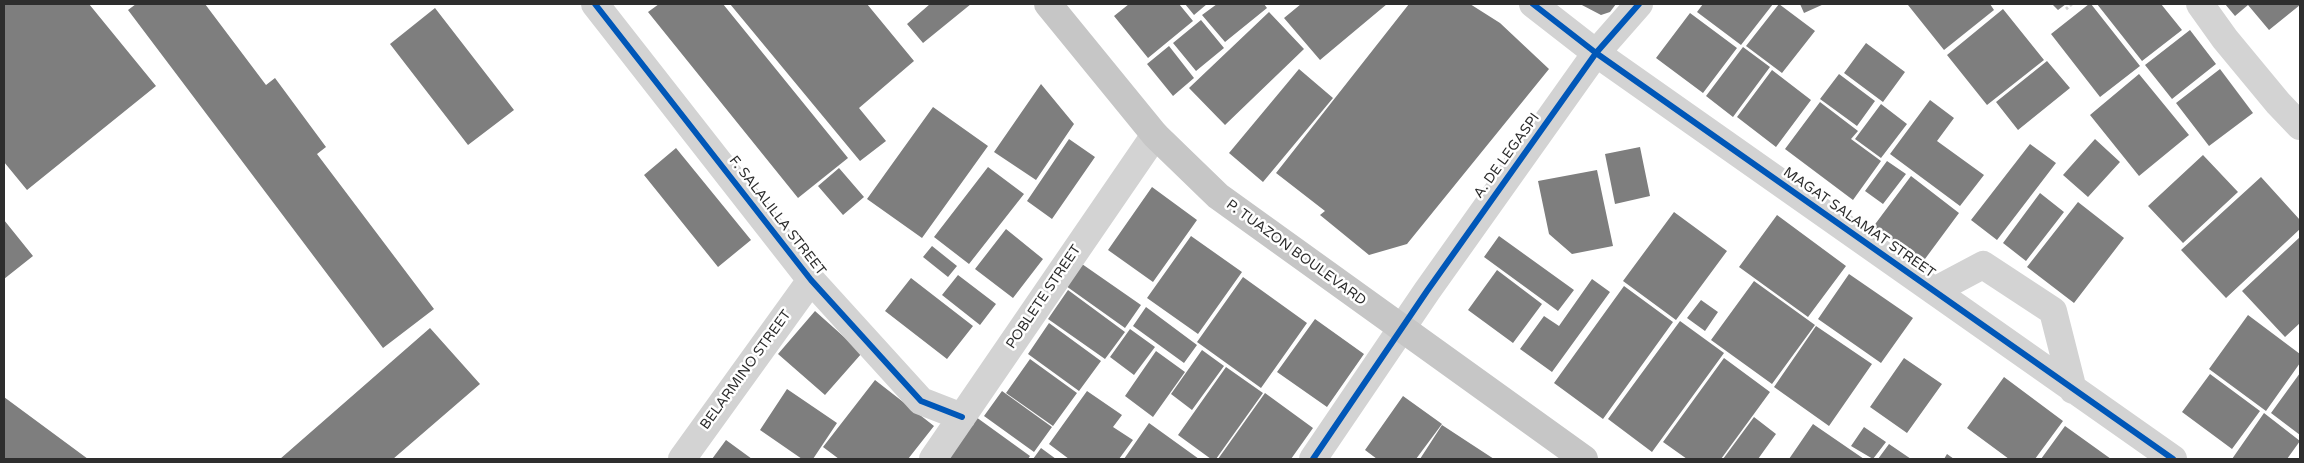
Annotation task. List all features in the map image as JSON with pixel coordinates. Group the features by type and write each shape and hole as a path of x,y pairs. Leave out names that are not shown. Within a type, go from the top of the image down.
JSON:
{"main road":[{"name":"P. TUAZON BOULEVARD","path":"1048,4 1155,135 1218,196 1584,459"}],"street":[{"name":"F. SALALILLA STREET","path":"595,4 811,280 921,401 962,417"},
{"name":"MAGAT SALAMAT STREET","path":"1533,4 1596,53 2173,459"},
{"name":"A. DE LEGASPI","path":"1313,459 1402,328 1596,53 1639,4"},
{"path":"2200,4 2225,39 2278,103 2300,126"},
{"name":"POBLETE STREET","path":"933,459 1155,135"},
{"path":"1934,292 1983,265 2053,311 2073,390"},
{"name":"BELARMINO STREET","path":"682,459 811,280"}],"path":[{"path":"2066,9 2072,4"}],"building":[{"path":"4,4 89,4 156,86 27,190 4,162"},
{"path":"136,4 205,4 266,85 275,78 326,147 317,154 434,309 383,348 128,10"},
{"path":"659,4 723,4 848,158 798,198 648,12"},
{"path":"730,4 867,4 914,61 859,108 886,141 860,161"},
{"path":"930,4 971,4 923,43 907,24"},
{"path":"1129,4 1179,4 1193,21 1148,58 1114,16"},
{"path":"1185,4 1207,4 1194,15"},
{"path":"1217,4 1264,4 1267,8 1225,42 1202,15"},
{"path":"1301,4 1387,4 1320,60 1284,18"},
{"path":"1409,4 1470,4 1500,23 1549,69 1407,244 1369,255 1320,215 1325,211 1276,173"},
{"path":"1580,4 1616,4 1610,12 1601,15"},
{"path":"1703,4 1773,4 1741,45 1697,12"},
{"path":"1779,4 1815,31 1782,73 1746,46"},
{"path":"1800,4 1824,4 1804,13"},
{"path":"1990,4 1994,10 1944,50 1908,5"},
{"path":"2052,4 2066,4 2058,10"},
{"path":"2091,4 2140,66 2100,97 2051,34"},
{"path":"2097,4 2161,4 2182,30 2142,61"},
{"path":"2225,4 2300,5 2269,30 2248,5 2235,16"},
{"path":"435,8 514,110 468,145 390,44"},
{"path":"2003,9 2044,60 1987,105 1947,55"},
{"path":"1269,12 1304,49 1225,125 1189,88"},
{"path":"1690,13 1737,48 1703,93 1656,58"},
{"path":"1201,20 1224,48 1196,71 1173,43"},
{"path":"2190,30 2216,64 2172,99 2145,65"},
{"path":"1866,43 1905,72 1883,102 1844,73"},
{"path":"1169,46 1194,78 1173,96 1147,64"},
{"path":"1743,47 1770,67 1733,117 1706,96"},
{"path":"2047,61 2070,88 2018,130 1996,102"},
{"path":"1299,69 1333,98 1263,182 1229,153"},
{"path":"2220,69 2253,113 2209,146 2176,103"},
{"path":"1772,70 1811,100 1776,147 1737,117"},
{"path":"1839,74 1875,101 1857,126 1820,99"},
{"path":"2139,74 2189,135 2139,176 2090,115"},
{"path":"1041,84 1074,124 1036,180 994,152"},
{"path":"1930,100 1954,118 1937,141 1984,175 1960,206 1890,154"},
{"path":"1820,102 1858,131 1851,139 1881,161 1853,200 1785,149"},
{"path":"1881,104 1907,124 1881,158 1855,139"},
{"path":"933,107 988,146 922,238 867,199"},
{"path":"1069,139 1095,157 1052,219 1027,201"},
{"path":"2095,139 2120,162 2088,197 2063,175"},
{"path":"2030,144 2056,163 1997,240 1971,220"},
{"path":"1640,147 1650,196 1615,204 1605,154"},
{"path":"676,148 751,240 718,267 644,175"},
{"path":"2203,155 2238,192 2183,243 2148,206"},
{"path":"1887,161 1906,174 1883,204 1865,191"},
{"path":"988,167 1024,194 969,264 934,237"},
{"path":"839,168 864,197 843,215 818,186"},
{"path":"1597,170 1613,246 1572,254 1549,234 1538,181"},
{"path":"1911,176 1959,213 1922,263 1873,227"},
{"path":"2261,177 2300,220 2300,229 2226,298 2181,250"},
{"path":"1152,187 1197,220 1153,282 1108,250"},
{"path":"2040,193 2064,212 2026,261 2003,243"},
{"path":"2078,202 2124,238 2074,303 2027,267"},
{"path":"1674,212 1727,251 1676,320 1623,281"},
{"path":"1777,215 1846,266 1808,317 1739,267"},
{"path":"4,220 33,256 4,279"},
{"path":"1006,229 1043,259 1013,298 975,269"},
{"path":"1191,236 1242,272 1198,334 1147,298"},
{"path":"1499,236 1574,290 1558,311 1484,257"},
{"path":"2300,237 2300,323 2285,337 2242,291"},
{"path":"932,246 957,266 948,277 923,257"},
{"path":"1082,264 1141,305 1125,328 1066,286"},
{"path":"1497,270 1542,304 1513,343 1468,310"},
{"path":"1849,274 1913,318 1881,363 1818,319"},
{"path":"958,275 996,304 980,325 942,295"},
{"path":"1243,277 1307,323 1261,388 1197,342"},
{"path":"911,278 973,326 947,359 885,311"},
{"path":"1592,279 1610,292 1552,372 1520,349 1544,316 1559,326"},
{"path":"1754,281 1815,325 1772,384 1711,340"},
{"path":"1624,286 1673,322 1603,419 1554,383"},
{"path":"1068,290 1125,332 1105,359 1048,319"},
{"path":"1701,300 1718,312 1705,331 1687,318"},
{"path":"1146,307 1197,345 1184,363 1133,326"},
{"path":"815,311 862,353 825,395 778,354"},
{"path":"2248,315 2300,354 2300,363 2266,411 2209,369"},
{"path":"1315,319 1364,354 1327,407 1277,372"},
{"path":"1680,321 1724,353 1652,452 1608,419"},
{"path":"1049,323 1101,361 1079,391 1028,354"},
{"path":"1816,326 1872,364 1829,426 1774,387"},
{"path":"430,328 480,384 393,459 280,459"},
{"path":"1130,329 1155,347 1134,375 1110,357"},
{"path":"1202,350 1224,366 1192,410 1171,394"},
{"path":"1156,351 1185,372 1153,417 1125,396"},
{"path":"1724,358 1770,392 1721,459 1687,459 1663,442"},
{"path":"1904,358 1942,384 1907,433 1870,407"},
{"path":"1030,359 1077,393 1053,426 1006,393"},
{"path":"1226,367 1263,393 1216,459 1211,459 1178,435"},
{"path":"2300,373 2300,435 2271,413"},
{"path":"2210,374 2260,411 2232,449 2182,412"},
{"path":"2004,377 2063,421 2035,459 2009,459 1967,428"},
{"path":"875,380 934,426 908,459 839,459 823,447"},
{"path":"787,389 837,423 813,459 802,459 760,430"},
{"path":"1002,391 1052,427 1034,452 984,416"},
{"path":"1087,391 1122,415 1113,427 1133,440 1119,459 1069,459 1049,444"},
{"path":"1265,393 1313,428 1291,459 1218,459"},
{"path":"1403,396 1442,424 1416,459 1377,459 1365,450"},
{"path":"4,397 88,459 4,459"},
{"path":"2264,413 2300,441 2287,459 2232,459"},
{"path":"976,417 1030,456 1028,459 946,459"},
{"path":"1754,417 1776,434 1758,459 1723,459"},
{"path":"1149,423 1199,459 1124,459"},
{"path":"1813,424 1864,459 1789,459"},
{"path":"1442,425 1471,444 1494,459 1420,459"},
{"path":"2065,426 2111,459 2041,459"},
{"path":"1864,427 1886,442 1873,459 1851,446"},
{"path":"726,440 752,459 712,459"},
{"path":"1889,444 1911,459 1878,459"},
{"path":"1041,448 1056,459 1033,459"},
{"path":"1947,454 1954,459 1944,459"}],"cycle path":[{"path":"595,4 811,280 921,401 962,417"},
{"path":"1533,4 1596,53 2173,459"},
{"path":"1313,459 1427,291 1596,53 1639,4"}]}
